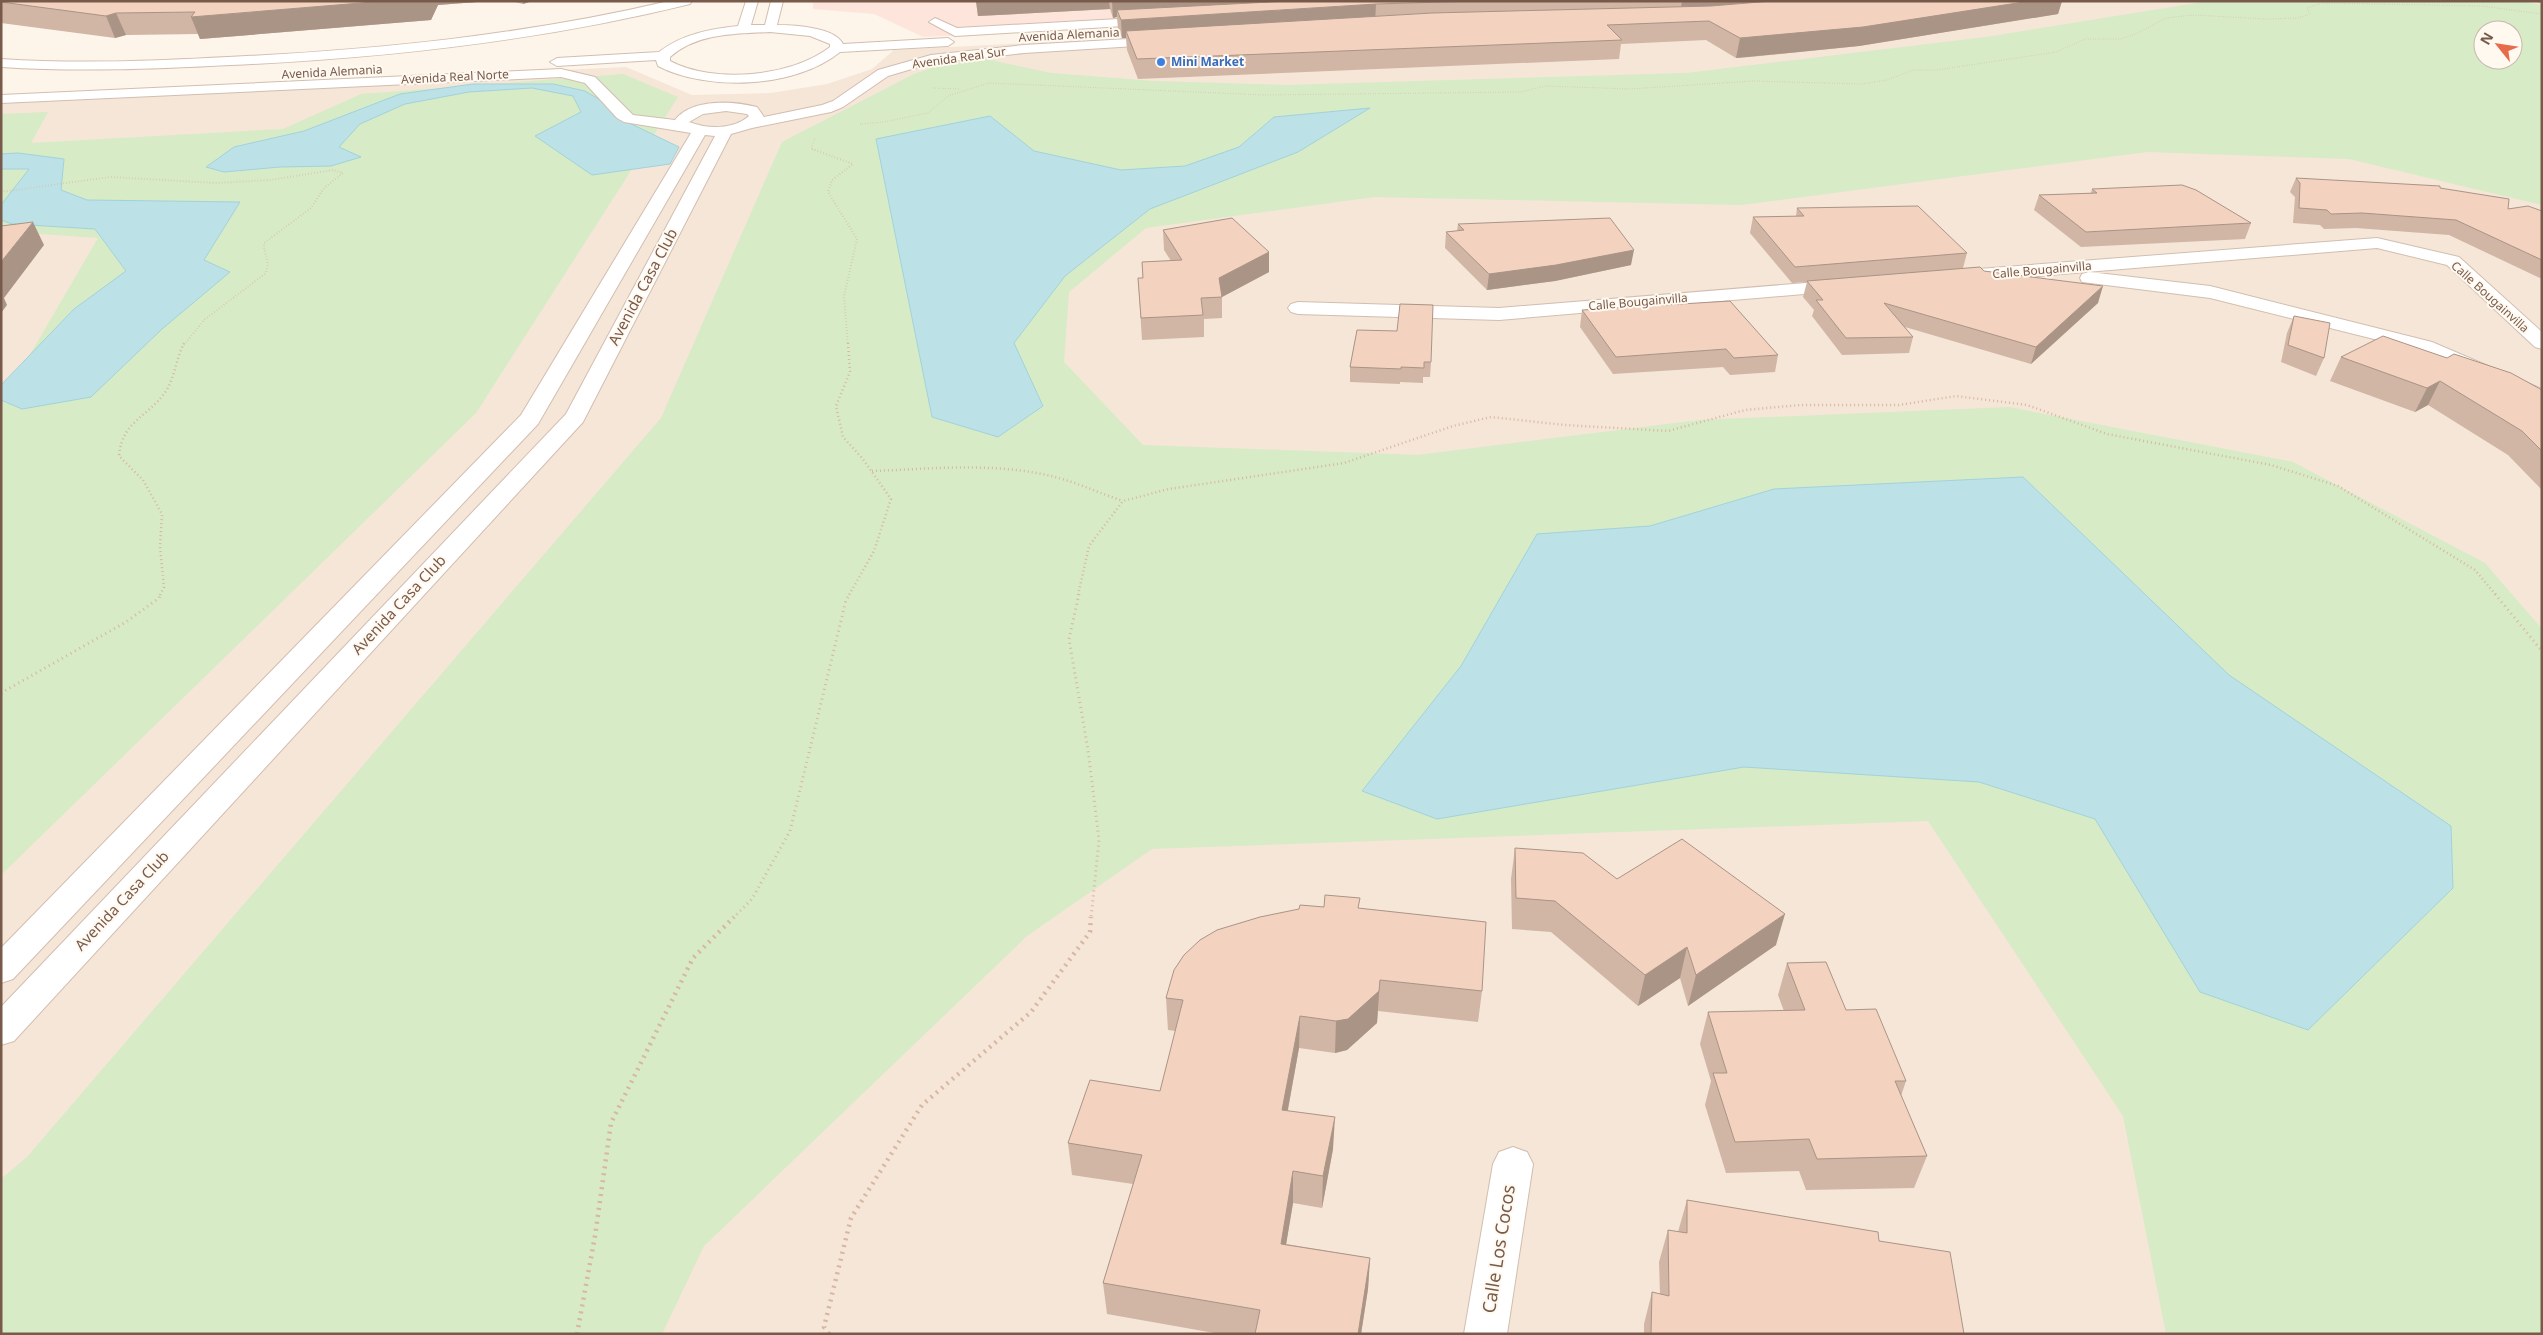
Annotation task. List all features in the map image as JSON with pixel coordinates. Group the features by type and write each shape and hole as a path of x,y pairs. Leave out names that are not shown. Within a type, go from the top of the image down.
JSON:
{"street":[{"path":"1,63 111,66 272,60 390,50 562,27 686,1"},
{"path":"743,30 752,1"},
{"path":"770,28 777,1"},
{"path":"1087,12 1156,8"},
{"path":"954,19 935,22 955,32 1170,28"},
{"path":"770,28 803,30 827,36 836,42 837,48 832,55 820,62 801,68 754,76 724,77 683,73 663,63 663,56 669,50 699,37 770,28"},
{"name":"Avenida Alemania","path":"837,48 1170,28"},
{"name":"Avenida Real Sur","path":"694,120 744,122 793,116 838,104 883,73 931,59 1024,49 1170,28"},
{"name":"Avenida Alemania","path":"1,89 663,56"},
{"name":"Avenida Real Norte","path":"1,99 561,73 584,77 590,80 622,115 629,119 652,122 694,120"},
{"path":"744,122 741,108 754,76"},
{"name":"Avenida Casa Club","path":"1,970 530,419 694,120 724,77"},
{"path":"694,120 741,108"},
{"name":"Avenida Casa Club","path":"1,1031 575,416 744,122"},
{"name":"Calle Bougainvilla","path":"1946,278 2377,243 2453,261 2542,343"},
{"path":"2026,271 2210,292 2425,346 2542,397"},
{"name":"Calle Bougainvilla","path":"1298,308 1499,314 1857,285"},
{"name":"Calle Los Cocos","path":"1486,1334 1513,1164"}],"path":[{"path":"855,125 884,122 928,113 938,100 960,89 989,83 1265,95 1520,92 1546,86 1630,89 1753,81 1862,84 1887,80 1913,70 1937,70 2056,52 2085,39 2120,39 2136,34 2166,18 2193,15 2266,19 2298,18 2310,14 2307,8 2322,3 2481,6 2542,14"},
{"path":"577,1334 595,1236 611,1122 693,958 752,899 790,831 846,600 874,551 891,500 871,471 843,437 836,406 850,372 844,296 857,239 828,192 832,180 854,164 811,149 816,135"},
{"path":"1,192 118,177 182,183 240,182 292,178 325,171 340,171 343,173 324,188 311,208 264,244 264,250 269,261 266,273 201,322 186,340 167,390 126,430 119,450 119,456 144,480 162,514 160,547 164,587 159,598 126,622 1,693"},
{"path":"871,471 967,467 1006,469 1052,476 1123,501 1168,489 1344,463 1453,426 1491,417 1565,425 1668,431 1745,410 1800,405 1899,405 1956,396 2027,405 2107,434 2271,466 2338,486 2475,570 2542,651"},
{"path":"829,1334 824,1327 851,1218 922,1104 1031,1012 1090,932 1099,840 1088,750 1069,639 1089,546 1123,501"}],"shaded area":[{"path":"813,1 1728,1 1442,11 923,37 874,14 813,9"},
{"path":"1822,1 2542,1 2542,1334 1,1334 1,96 626,67 692,95 771,93 827,84 872,69 894,50"}],"green space":[{"path":"2209,1 2519,1 2542,5 2542,205 2349,159 2147,152 1741,205 1374,197 1146,228 1069,292 1064,362 1143,445 1418,455 1699,420 2009,407 2293,462 2485,563 2542,629 2542,1334 2166,1334 2123,1116 1928,821 1152,849 1027,936 704,1246 662,1334 1,1334 1,1179 27,1157 661,418 782,142 914,74 946,63 986,59 1051,73 1153,81 1287,85 1686,73 1986,37"},
{"path":"623,74 678,97 476,413 1,875 1,391 10,389 98,238 1,231 1,114 48,112 31,143 283,129 361,94"}],"water":[{"path":"473,84 553,84 585,91 612,107 621,119 679,147 670,164 592,175 535,136 581,112 573,96 532,88 469,92 405,104 360,124 339,147 361,157 331,166 280,167 224,172 206,167 234,147 304,131 400,94"},
{"path":"1370,108 1298,152 1150,209 1065,276 1014,343 1043,406 998,437 932,417 876,139 990,116 1034,151 1121,170 1185,166 1239,147 1274,117"},
{"path":"18,153 64,159 61,190 87,200 240,202 204,260 230,272 162,329 91,397 22,409 1,400 1,385 74,309 126,271 95,229 12,224 1,220 1,205 29,169 1,169 1,154"},
{"path":"2023,477 2229,675 2451,826 2453,888 2308,1030 2200,992 2095,819 1979,782 1744,767 1437,819 1362,791 1461,666 1537,534 1650,526 1774,489"}],"building":[{"path":"1,1 385,1 191,17 195,12 116,13 106,16"},
{"path":"1289,1 1475,1 1376,4 1121,20 1117,10"},
{"path":"1772,1 2030,1 1863,27 1740,38 1709,21 1607,25 1622,40 1137,59 1126,31 1432,13 1711,6"},
{"path":"2296,178 2440,186 2440,188 2509,199 2508,209 2528,206 2542,211 2542,260 2456,220 2362,213 2331,214 2327,210 2299,208 2300,183"},
{"path":"2182,185 2196,190 2251,223 2086,232 2039,195 2097,193 2092,189"},
{"path":"1918,206 1967,253 1795,267 1753,217 1804,216 1797,208"},
{"path":"1232,218 1269,252 1219,278 1222,297 1201,298 1203,315 1141,318 1138,278 1143,278 1142,262 1182,260 1163,230"},
{"path":"1610,218 1634,250 1556,265 1489,274 1446,232 1464,230 1458,224"},
{"path":"33,222 1,262 1,226"},
{"path":"1980,267 1984,271 2103,286 2036,347 1884,303 1913,337 1846,338 1816,300 1823,300 1807,281"},
{"path":"1730,301 1778,355 1734,358 1726,349 1616,357 1582,310"},
{"path":"1400,304 1433,305 1431,362 1424,362 1424,368 1350,367 1357,330 1397,331"},
{"path":"2294,316 2330,323 2324,358 2288,345"},
{"path":"2383,336 2447,358 2454,354 2511,373 2542,390 2542,451 2522,431 2440,381 2427,388 2341,357"},
{"path":"1682,839 1785,914 1696,975 1687,947 1645,975 1555,901 1516,898 1515,848 1583,853 1617,879"},
{"path":"1325,895 1360,898 1358,908 1486,922 1482,991 1380,980 1379,991 1348,1019 1336,1021 1300,1016 1282,1110 1335,1117 1323,1176 1293,1171 1281,1244 1370,1258 1358,1334 1255,1334 1260,1310 1103,1283 1142,1155 1068,1143 1090,1080 1160,1091 1183,1000 1166,998 1174,970 1184,955 1200,940 1217,930 1260,917 1299,909 1300,905 1324,907"},
{"path":"1826,962 1846,1010 1876,1009 1906,1081 1895,1081 1927,1156 1817,1159 1809,1139 1735,1142 1713,1073 1727,1073 1708,1012 1805,1010 1787,963"},
{"path":"1687,1200 1878,1232 1879,1241 1950,1252 1964,1334 1651,1334 1652,1292 1669,1296 1668,1230 1687,1233"}],"place":[{"name":"Mini Market","path":"1161,62"}]}
